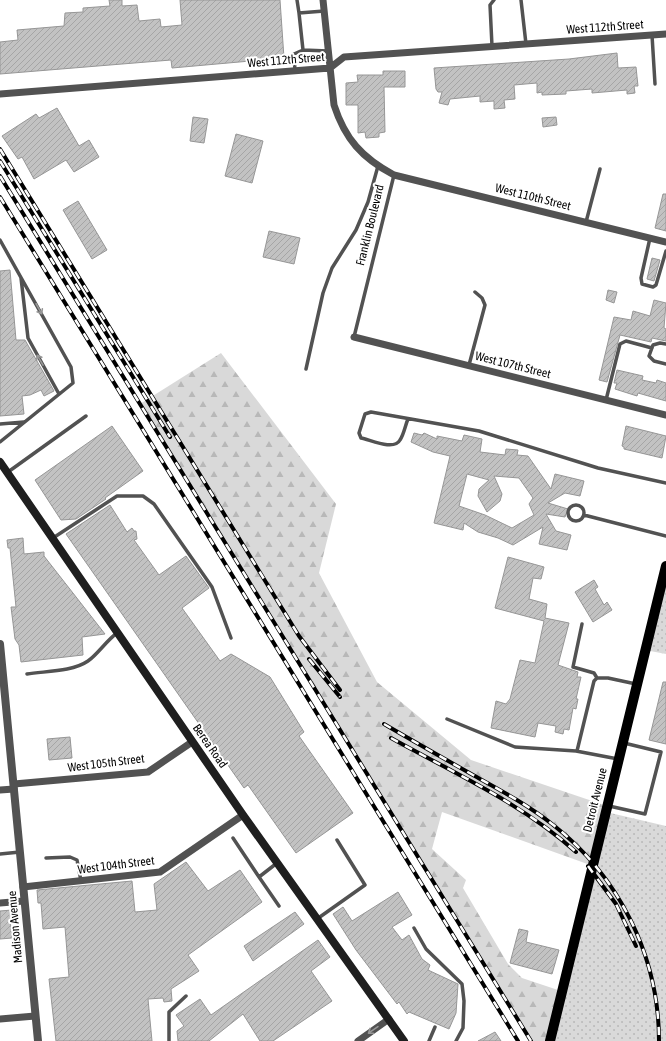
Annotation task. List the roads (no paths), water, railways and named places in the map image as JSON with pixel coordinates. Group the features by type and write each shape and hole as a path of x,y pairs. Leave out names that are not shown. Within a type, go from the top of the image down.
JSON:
{"main road":[{"name":"Berea Road","path":"0,462 316,920 404,1041"},
{"name":"Detroit Avenue","path":"550,1041 666,566"}],"street":[{"name":"Franklin Boulevard","path":"323,0 334,105 343,130 365,156 378,166 394,174"},
{"name":"West 112th Street","path":"0,94 330,68 344,57 666,34"},
{"name":"West 110th Street","path":"394,174 666,242"},
{"name":"West 107th Street","path":"354,337 666,415"},
{"name":"Madison Avenue","path":"0,644 1,675 14,786 38,1041"},
{"name":"West 105th Street","path":"0,790 14,786 148,772 192,742"},
{"name":"West 104th Street","path":"23,886 160,872 243,815"},
{"path":"0,903 24,901"},
{"path":"0,1019 35,1016"},
{"path":"358,1041 389,1019"}],"lane":[{"path":"297,0 303,50"},
{"path":"492,46 490,5 494,0"},
{"path":"521,0 526,44"},
{"path":"299,13 324,11"},
{"path":"652,34 655,84"},
{"path":"295,71 294,54 303,50 328,51"},
{"path":"306,369 322,293 332,268 356,230 368,202 378,166"},
{"path":"586,222 600,169"},
{"name":"Franklin Boulevard","path":"354,337 394,174"},
{"path":"650,238 641,278 642,284 653,287 656,285 666,251"},
{"path":"0,240 71,367 73,383 0,442"},
{"path":"20,274 28,338 59,394"},
{"path":"469,366 485,305 482,298 475,292"},
{"path":"606,400 620,344 626,341 652,348"},
{"path":"666,344 657,343 652,348 649,356 651,359 666,364"},
{"path":"408,419 401,440 397,444 392,445 361,438 359,433 365,414 371,412 479,431 598,468 666,483"},
{"path":"7,472 86,416"},
{"path":"0,424 26,421"},
{"path":"52,538 117,496 143,496 154,504 212,587 231,638"},
{"path":"577,505 583,509 584,515 579,520 574,520 570,517 568,512 571,507 577,505"},
{"path":"584,515 666,536"},
{"path":"582,624 573,666 594,672 597,678"},
{"path":"26,674 74,667 88,661 107,640 117,633"},
{"path":"597,678 608,678 637,685"},
{"path":"577,751 594,681 597,678"},
{"path":"447,719 515,747 577,751 619,759"},
{"path":"608,806 645,814 661,752 623,742"},
{"path":"234,838 279,906"},
{"path":"316,920 364,885 337,840"},
{"path":"0,854 20,852"},
{"path":"46,858 70,857 77,860 81,880"},
{"path":"259,876 277,863"},
{"path":"414,928 426,949 462,984 464,1001 462,1028 456,1041"},
{"path":"169,1041 169,1012 186,996"},
{"path":"429,1041 435,1027"}],"railway":[{"path":"0,149 299,636 340,690"},
{"path":"0,161 170,437"},
{"path":"0,176 531,1041"},
{"path":"0,197 518,1041"},
{"path":"309,659 340,697"},
{"path":"384,724 533,810 576,845 597,868 615,893 631,920 643,949 652,979 657,1009 659,1041"},
{"path":"391,738 511,804 534,819 576,852"},
{"path":"588,866 616,904 636,946"}]}
